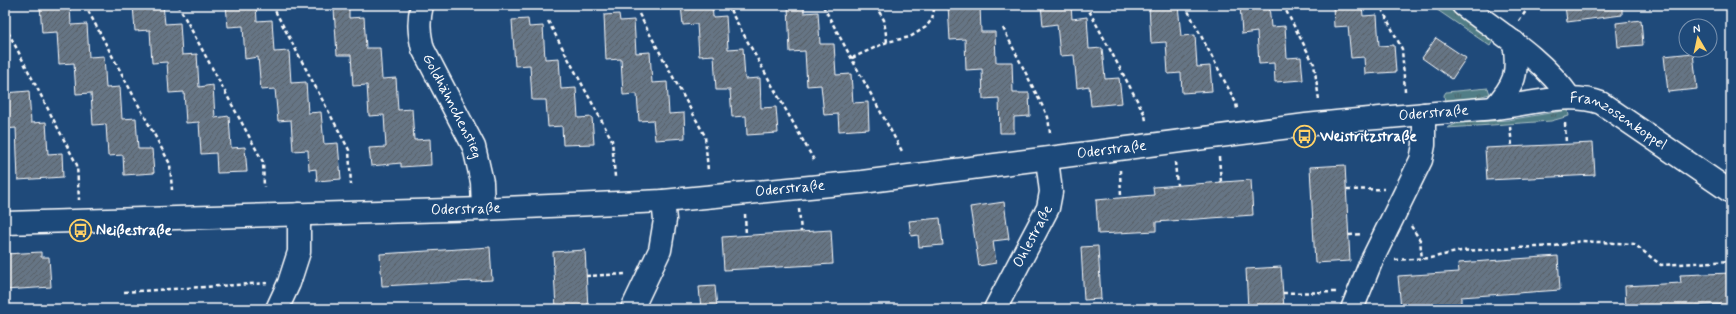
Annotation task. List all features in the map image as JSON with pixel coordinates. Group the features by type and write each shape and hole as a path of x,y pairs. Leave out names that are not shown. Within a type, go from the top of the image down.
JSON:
{"street":[{"name":"Goldhähnchenstieg","path":"422,5 419,18 419,32 422,48 474,148 482,182 483,209"},
{"name":"Franzosenkoppel","path":"1463,5 1515,33 1560,84 1570,98 1591,99 1601,103 1731,192"},
{"path":"1494,108 1510,89 1513,81 1516,59 1515,33"},
{"name":"Oderstraße","path":"5,223 483,209 663,201 862,182 1322,124 1494,108 1570,98"},
{"path":"1346,300 1371,262 1421,160 1424,145 1424,114"},
{"name":"Ohlestraße","path":"986,309 1048,208 1051,192 1047,159"},
{"path":"632,309 660,250 664,220 663,201"},
{"path":"277,309 289,283 299,252 299,214"}],"path":[{"path":"85,5 170,164 172,190"},
{"path":"178,5 263,162 264,187"},
{"path":"272,5 349,150 351,185"},
{"path":"878,5 878,10 884,20 887,42"},
{"path":"852,58 887,42 910,36 926,27 932,19 935,5"},
{"path":"1086,5 1145,115 1146,121"},
{"path":"1185,5 1236,103 1237,109"},
{"path":"1283,5 1314,64 1319,100"},
{"path":"1515,33 1530,5"},
{"path":"823,6 903,153"},
{"path":"1382,9 1402,49 1406,91"},
{"path":"730,10 815,162"},
{"path":"638,14 704,136 708,171"},
{"path":"548,21 612,140 616,177"},
{"path":"5,26 77,165 80,220"},
{"path":"1003,28 1048,118 1050,134"},
{"path":"1565,123 1566,144"},
{"path":"1510,127 1512,146"},
{"path":"1219,156 1221,182"},
{"path":"1174,162 1177,185"},
{"path":"1120,169 1122,198"},
{"path":"1347,190 1390,188"},
{"path":"799,209 800,232"},
{"path":"745,214 746,236"},
{"path":"1409,223 1420,240 1422,259"},
{"path":"1391,260 1422,259 1461,251 1555,246 1581,241 1634,244 1661,265 1731,261"},
{"path":"586,276 630,274"},
{"path":"124,292 269,283"},
{"path":"1283,293 1346,300"},
{"path":"928,309 986,309"}],"green space":[{"path":"1430,5 1444,5 1494,39 1490,46"},
{"path":"1488,88 1490,94 1465,100 1445,102 1444,95 1446,92"},
{"path":"1568,110 1569,116 1551,121 1447,128 1458,123 1508,120"}],"building":[{"path":"40,5 70,5 71,25 87,24 89,57 104,56 106,88 120,87 122,119 136,118 138,149 152,149 154,173 124,175 123,155 108,156 106,124 93,125 91,93 76,94 74,63 59,64 57,32 42,33"},
{"path":"133,5 163,5 165,24 180,23 182,55 197,54 199,87 213,85 215,118 229,116 231,148 245,147 247,172 217,173 216,153 201,154 199,122 186,123 184,92 169,93 167,62 152,63 150,30 135,31"},
{"path":"226,5 256,5 257,21 272,20 274,52 289,51 291,83 306,82 308,113 321,112 324,144 338,143 341,179 317,181 316,169 309,170 308,150 293,151 291,120 278,121 275,89 261,90 258,57 245,59 243,26 228,27"},
{"path":"681,5 712,5 713,17 726,16 728,49 743,48 745,79 760,78 761,108 776,107 778,133 747,135 746,116 732,117 730,90 716,90 714,55 699,56 697,24 683,25"},
{"path":"804,5 804,13 818,12 820,44 834,44 836,75 851,74 853,103 868,102 869,129 839,131 838,114 824,115 821,85 807,86 805,51 790,52 788,6"},
{"path":"948,5 980,5 981,32 995,32 996,62 1012,62 1013,93 1029,93 1030,116 1014,117 1014,133 1000,133 999,98 983,99 982,69 966,70 965,39 950,40"},
{"path":"1041,5 1071,5 1072,19 1087,17 1089,49 1102,48 1105,79 1119,78 1122,103 1091,106 1089,86 1077,88 1074,55 1060,56 1057,24 1043,26"},
{"path":"1149,5 1178,5 1181,36 1195,35 1197,67 1210,66 1212,91 1182,93 1181,73 1168,74 1166,42 1151,43"},
{"path":"1240,5 1269,5 1271,27 1285,26 1287,58 1301,57 1303,80 1275,82 1274,63 1259,64 1257,32 1242,34"},
{"path":"1333,5 1362,5 1363,16 1377,15 1379,46 1394,45 1396,72 1365,74 1364,57 1351,58 1348,26 1334,27"},
{"path":"1565,5 1622,5 1622,15 1567,22"},
{"path":"349,8 349,18 364,17 366,48 380,48 382,79 396,78 398,110 412,109 414,140 430,139 431,165 401,167 401,163 371,166 369,148 386,147 384,115 369,116 367,85 353,86 351,55 337,55 334,9"},
{"path":"619,14 620,21 634,20 636,53 650,52 652,83 667,82 669,114 684,113 685,138 655,140 653,120 639,121 637,94 623,95 621,59 606,60 604,15"},
{"path":"528,19 529,27 543,26 545,59 559,58 561,89 576,88 578,118 592,117 594,144 563,145 562,126 548,127 546,100 532,100 530,65 515,66 512,20"},
{"path":"1641,20 1643,45 1618,47 1616,23"},
{"path":"1436,38 1466,58 1452,79 1422,58"},
{"path":"1678,55 1678,58 1694,58 1697,89 1668,92 1664,56"},
{"path":"29,91 31,123 46,122 48,154 62,153 63,177 18,180 16,128 5,129 5,93"},
{"path":"1593,143 1595,175 1487,180 1485,148"},
{"path":"1345,165 1350,261 1315,263 1310,167"},
{"path":"1251,180 1253,215 1156,222 1156,231 1098,234 1096,200 1154,195 1153,187"},
{"path":"1004,202 1009,239 993,241 996,263 979,266 970,207"},
{"path":"940,218 943,245 919,247 918,235 911,236 909,221"},
{"path":"831,230 833,264 724,270 722,237"},
{"path":"1098,246 1101,299 1084,300 1081,247"},
{"path":"490,247 492,280 382,286 380,254"},
{"path":"585,250 588,309 556,309 553,252"},
{"path":"41,252 41,257 49,257 51,287 5,290 5,254"},
{"path":"1558,256 1560,290 1461,297 1461,305 1401,309 1398,276 1459,272 1458,263"},
{"path":"1281,267 1284,309 1248,309 1246,269"},
{"path":"1731,273 1731,304 1685,306 1685,309 1626,309 1625,286 1681,283 1680,275"},
{"path":"715,286 717,309 701,309 699,287"}],"place":[{"name":"Weistritzstraße","path":"1305,137"},
{"name":"Neißestraße","path":"80,231"}]}
